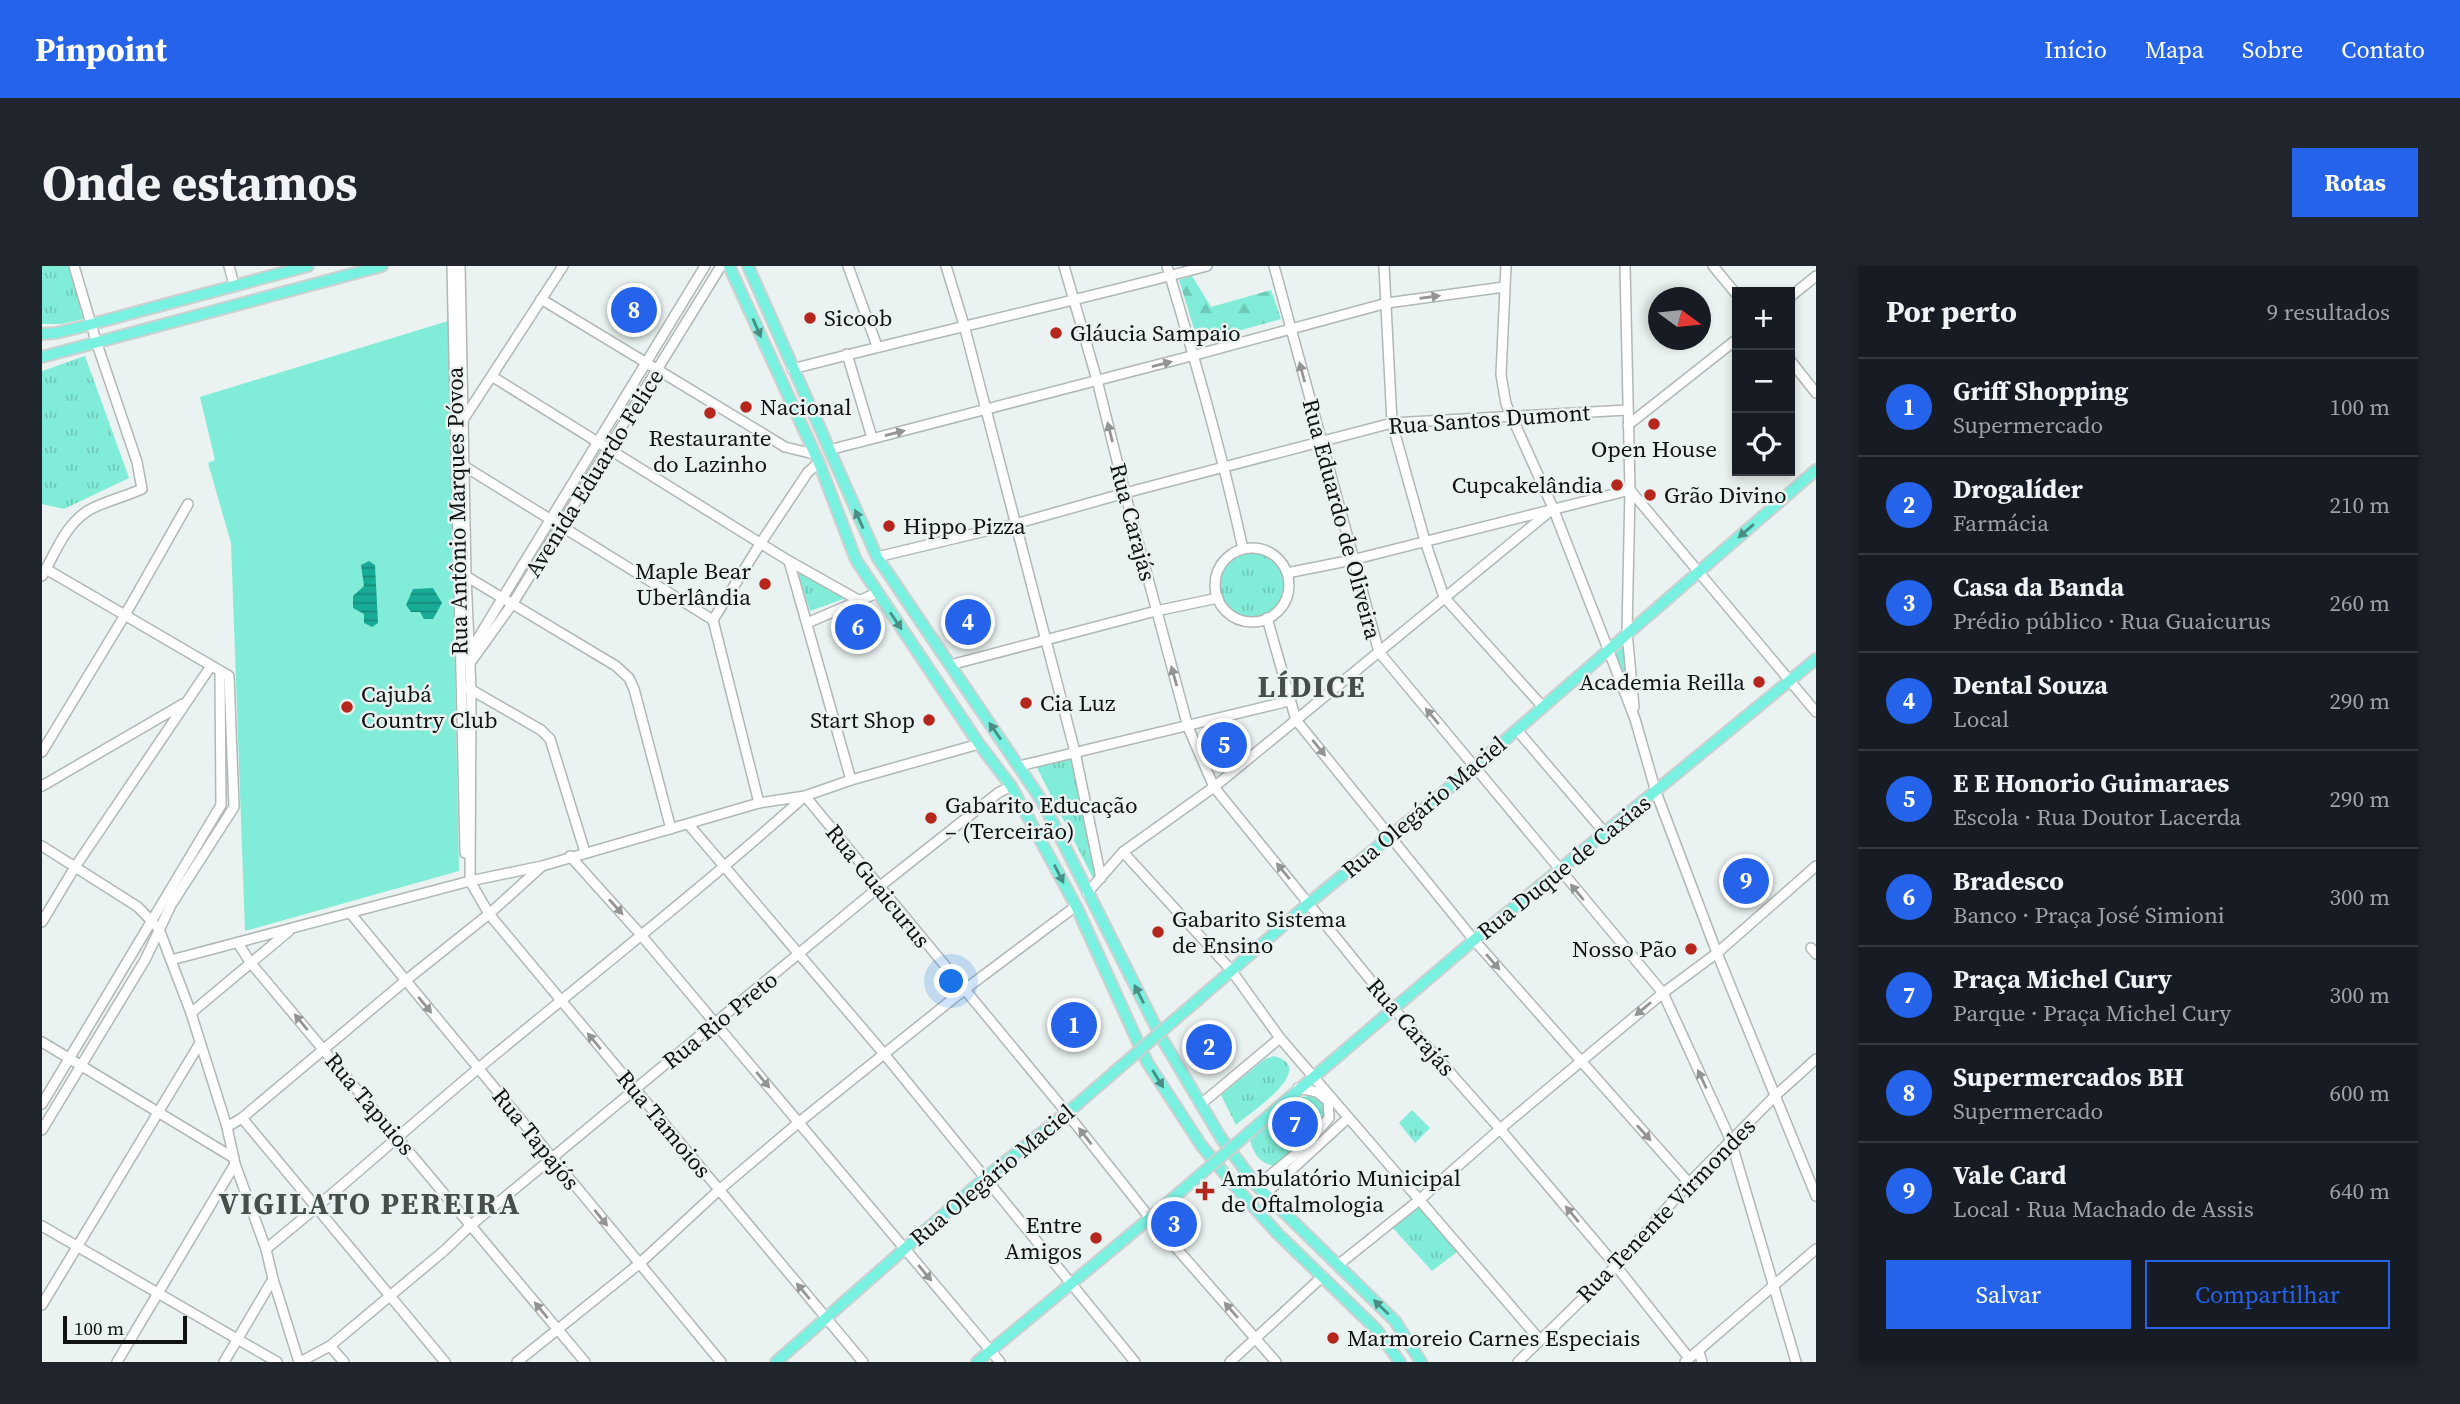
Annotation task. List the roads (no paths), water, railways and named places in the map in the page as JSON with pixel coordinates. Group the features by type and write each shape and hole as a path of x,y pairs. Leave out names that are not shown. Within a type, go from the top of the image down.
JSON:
{"main road":[{"path":"42,334 56,333 308,266"},
{"path":"42,357 382,266"},
{"path":"729,266 816,458 856,560 979,744 1011,786 1076,906 1147,1062 1188,1125 1233,1184 1277,1233 1376,1329 1399,1362"},
{"path":"748,266 877,557 1042,802 1161,1037 1201,1104 1237,1161 1261,1191 1395,1321 1421,1362"},
{"name":"Rua Olegário Maciel","path":"776,1362 985,1178 1070,1110 1309,903 1474,767 1816,470"},
{"name":"Rua Duque de Caxias","path":"1150,1218 1298,1088 1474,940 1816,659"},
{"path":"977,1362 1150,1218"}],"street":[{"path":"74,266 137,462 142,489 86,511 62,538 44,572 125,615 225,674"},
{"path":"229,266 234,285"},
{"name":"Rua Antônio Marques Póvoa","path":"452,266 462,574 471,690 468,882"},
{"name":"Rua Antônio Marques Póvoa","path":"460,266 464,466 460,674 468,882"},
{"path":"455,409 463,421 562,266"},
{"name":"Avenida Eduardo Felice","path":"460,674 503,598 705,266"},
{"name":"Avenida Eduardo Felice","path":"469,658 513,603 721,266"},
{"path":"848,266 877,346"},
{"path":"946,266 964,325 1075,752 1101,878"},
{"name":"Rua Carajás","path":"1064,266 1097,380 1188,727 1214,787 1394,1009 1616,1266 1687,1360"},
{"path":"792,369 964,325 1074,301 1169,271 1207,266"},
{"name":"Rua Eduardo de Oliveira","path":"1274,266 1379,652 1663,993 1731,1141 1796,1362"},
{"path":"1384,266 1392,423 1425,541 1444,597 1543,707"},
{"path":"1506,266 1501,375 1503,394 1553,508 1635,719 1656,792 1717,953 1816,1196"},
{"path":"1625,266 1630,490 1627,632 1635,719"},
{"path":"1713,266 1732,289"},
{"path":"1169,271 1195,355 1243,549"},
{"path":"1795,293 1816,276"},
{"path":"829,450 1387,303 1504,287"},
{"path":"541,299 785,447 816,458 713,620"},
{"path":"682,304 694,311"},
{"path":"1628,425 1732,343"},
{"path":"847,354 872,438"},
{"path":"1795,366 1816,393"},
{"path":"493,377 760,544 860,601"},
{"name":"Rua Santos Dumont","path":"877,557 1392,423 1627,410"},
{"path":"464,466 713,620 759,803"},
{"path":"1287,573 1352,560 1630,490"},
{"path":"1630,490 1816,712"},
{"path":"42,752 188,504"},
{"path":"1087,893 1123,852 1214,787 1553,508"},
{"path":"1243,549 1265,550 1282,563 1287,573 1289,584 1283,604 1267,618 1250,622 1242,620 1227,612 1218,598 1215,586 1223,562 1231,554 1243,549"},
{"path":"789,561 851,780"},
{"path":"462,574 616,666 629,678 634,688 671,829"},
{"path":"807,623 877,593"},
{"path":"950,665 1156,611 1218,598"},
{"path":"1267,618 1296,720 1474,940 1689,1183"},
{"path":"42,922 75,867 211,666"},
{"path":"42,1104 221,805 225,674"},
{"path":"42,1130 145,960 171,905 234,807 225,674"},
{"path":"460,674 471,690 541,730 550,739 585,852"},
{"path":"1019,766 1289,701"},
{"path":"42,786 186,702"},
{"path":"1517,730 1605,833"},
{"path":"171,960 468,882 542,866 759,803 805,796 851,780 979,744"},
{"name":"Rua Rio Preto","path":"300,1362 330,1346 470,1226 879,887 998,793 1011,786"},
{"path":"266,1249 400,1138 478,1069 725,867 805,796"},
{"name":"Rua Guaicurus","path":"805,796 964,990 1070,1110 1150,1218 1276,1362"},
{"path":"221,805 234,807"},
{"path":"689,825 885,1055 1135,1362"},
{"path":"209,826 217,833"},
{"path":"42,846 138,907 159,929 191,1013 235,1161 266,1249 300,1362"},
{"path":"1123,852 1540,1340"},
{"path":"570,856 641,935 1000,1362"},
{"path":"227,1127 242,1118 489,914 542,866"},
{"path":"1338,1265 1419,1201 1500,1129 1663,993 1717,953 1816,866"},
{"name":"Rua Tamoios","path":"468,882 489,914 561,1002 863,1362"},
{"path":"517,1362 639,1264 719,1190 798,1123 964,990 1076,906"},
{"name":"Rua Tapajós","path":"351,914 721,1362"},
{"path":"191,1013 292,928"},
{"name":"Rua Tapuios","path":"238,943 250,962 400,1138 584,1362"},
{"path":"133,950 145,960"},
{"path":"1201,1104 1280,1038"},
{"path":"42,1042 235,1161"},
{"path":"42,1306 200,1043"},
{"name":"Rua Tenente Virmondes","path":"1518,1362 1616,1266 1689,1183 1775,1096 1816,1059"},
{"path":"1261,1191 1329,1118 1328,1101 1317,1092 1298,1088"},
{"path":"242,1118 445,1362"},
{"path":"1261,1191 1348,1118"},
{"path":"117,1362 235,1161"},
{"path":"42,1226 277,1362"},
{"path":"1687,1360 1816,1250"},
{"path":"1230,1362 1323,1276"},
{"path":"225,1362 273,1279"},
{"path":"330,1346 344,1362"},
{"path":"1699,1352 1702,1362"}],"place":[{"name":"Supermercados BH","path":"634,310"},
{"name":"Sicoob","path":"810,318"},
{"name":"Gláucia Sampaio","path":"1056,333"},
{"name":"Nacional","path":"746,407"},
{"name":"Restaurante do Lazinho","path":"710,413"},
{"name":"Open House","path":"1654,424"},
{"name":"Cupcakelândia","path":"1617,485"},
{"name":"Grão Divino","path":"1650,495"},
{"name":"Hippo Pizza","path":"889,526"},
{"name":"Maple Bear Uberlândia","path":"765,584"},
{"name":"Dental Souza","path":"968,622"},
{"name":"Bradesco","path":"858,627"},
{"name":"Academia Reilla","path":"1759,682"},
{"name":"Cia Luz","path":"1026,703"},
{"name":"Cajubá Country Club","path":"347,707"},
{"name":"Start Shop","path":"929,720"},
{"name":"E E Honorio Guimaraes","path":"1224,745"},
{"name":"Gabarito Educação – (Terceirão)","path":"931,818"},
{"name":"Vale Card","path":"1746,881"},
{"name":"Gabarito Sistema de Ensino","path":"1158,932"},
{"name":"Nosso Pão","path":"1691,949"},
{"name":"Griff Shopping","path":"1074,1025"},
{"name":"Drogalíder","path":"1209,1047"},
{"name":"Praça Michel Cury","path":"1295,1124"},
{"name":"Ambulatório Municipal de Oftalmologia","path":"1205,1191"},
{"name":"Casa da Banda","path":"1174,1224"},
{"name":"Entre Amigos","path":"1096,1238"},
{"name":"Marmoreio Carnes Especiais","path":"1333,1338"}],"district":[{"name":"LÍDICE","path":"1312,686"},
{"name":"VIGILATO PEREIRA","path":"370,1203"}]}
